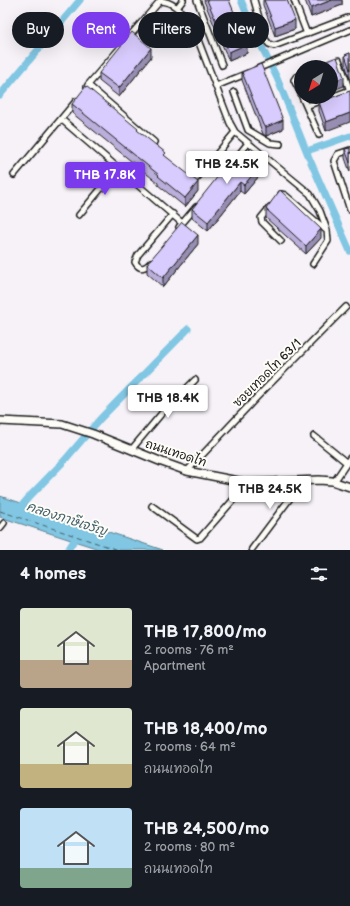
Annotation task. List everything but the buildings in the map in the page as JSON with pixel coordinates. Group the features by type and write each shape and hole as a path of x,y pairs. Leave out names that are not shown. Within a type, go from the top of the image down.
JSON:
{"main road":[{"name":"ถนนเทอดไท","path":"0,421 62,424 91,433 187,471 248,483 303,481 334,482 350,487"}],"street":[{"path":"177,8 183,0"},
{"path":"197,0 222,65"},
{"path":"294,0 307,34"},
{"path":"84,90 160,1 164,1 177,8 187,18 192,27 230,123 235,132 310,194 320,211 328,237 327,244 313,264"},
{"path":"254,1 265,39 269,44 274,46 350,17"},
{"path":"216,86 350,30"},
{"path":"338,60 342,59 350,91 338,95"},
{"path":"88,85 154,142"},
{"path":"234,92 248,130 270,144 280,144"},
{"path":"14,175 79,96"},
{"path":"312,104 306,106 319,135"},
{"path":"61,119 119,167 182,223"},
{"path":"197,178 235,132"},
{"path":"223,174 248,143"},
{"path":"350,150 338,154 334,161 350,210"},
{"path":"79,215 119,167"},
{"path":"281,241 263,224 261,220 279,194 285,195 327,230"},
{"path":"174,234 198,205"},
{"path":"155,256 146,267 139,267 135,262 138,255 173,214"},
{"name":"ซอยเทอดไท 63/1","path":"187,471 257,396 346,307"},
{"path":"131,450 162,413 195,380"},
{"path":"314,436 348,461 334,482"},
{"path":"252,549 303,481"},
{"path":"152,506 198,539 248,483"}],"water":[{"path":"0,496 163,550 102,550 0,517"}],"waterway":[{"path":"0,95 80,0"},
{"path":"241,0 251,25 277,78 310,160 350,251"},
{"path":"307,151 350,136"},
{"name":"คลองภาษีเจริญ","path":"17,511 64,461 100,419 188,329"},
{"name":"คลองภาษีเจริญ","path":"68,550 78,534"}],"ferry route":[{"path":"0,511 118,550"}]}
